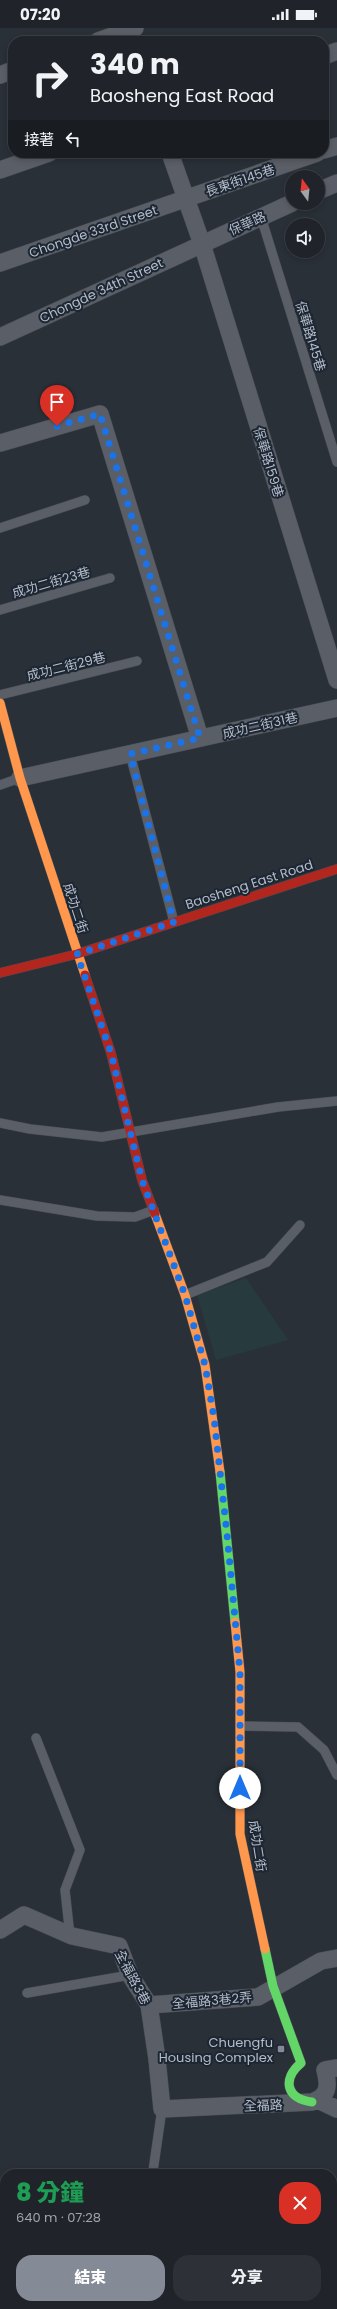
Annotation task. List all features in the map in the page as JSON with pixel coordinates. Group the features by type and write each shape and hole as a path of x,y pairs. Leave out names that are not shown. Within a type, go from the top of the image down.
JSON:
{"street":[{"path":"116,36 130,32"},
{"path":"0,170 35,158"},
{"name":"保華路159巷","path":"172,158 202,244 337,680"},
{"name":"長東街145巷","path":"186,199 303,158"},
{"path":"325,188 337,183"},
{"name":"Chongde 33rd Street","path":"0,264 186,199"},
{"name":"保華路","path":"202,244 285,206"},
{"name":"Chongde 34th Street","path":"0,337 202,244"},
{"path":"0,443 100,414 200,738"},
{"name":"成功二街","path":"0,703 20,778 111,1053 142,1180 185,1295 205,1365 214,1418 240,1672 240,1834 273,1986 301,2063"},
{"name":"成功二街31巷","path":"20,778 337,708"},
{"name":"Baosheng East Road","path":"0,973 77,954 337,869"},
{"name":"全福路3巷","path":"0,1930 24,1915 70,1936 119,1946 130,1975 149,2005 162,2108"},
{"name":"全福路3巷2弄","path":"149,2005 258,1997 273,1986 321,1961 337,1958"},
{"path":"315,2101 327,2090 331,2069 314,2062 301,2063 291,2072 288,2078 288,2084 294,2096 299,2100 315,2101 337,2108"},
{"name":"全福路","path":"162,2108 315,2101"}],"lane":[{"name":"保華路145巷","path":"261,217 337,462"},
{"path":"0,528 85,500"},
{"name":"成功二街23巷","path":"0,610 110,578"},
{"name":"成功二街29巷","path":"0,695 137,661"},
{"path":"130,754 174,922"},
{"path":"0,785 20,778"},
{"path":"0,1123 30,1130 102,1137 278,1107 337,1101"},
{"path":"0,1200 97,1216 135,1217 154,1210"},
{"path":"185,1295 267,1262 300,1225"},
{"path":"240,1726 298,1727 324,1750 337,1775"},
{"path":"36,1738 80,1850 65,1890 70,1936"},
{"path":"27,1993 130,1975"},
{"path":"153,2169 162,2108"}],"green space":[{"path":"246,1278 288,1340 216,1360 197,1295"}],"traffic: fast":[{"path":"220,1472 235,1622"},
{"path":"265,1949 273,1986 301,2063 291,2075 289,2082 290,2087 292,2093 297,2097 312,2102"}],"traffic: slow":[{"path":"0,703 20,778 85,975"},
{"path":"155,1214 185,1295 205,1365 220,1472"},
{"path":"235,1622 240,1672 240,1834 265,1949"}],"traffic: jam":[{"path":"0,973 77,954 337,869"},
{"path":"85,975 111,1053 142,1180 155,1214"}],"place":[{"name":"Chuengfu Housing Complex","path":"281,2049"}],"route":[{"path":"57,426 100,414 200,738 130,754 174,922 77,954 111,1053 142,1180 164,1235 185,1295 205,1365 214,1418 240,1672 240,1788"}]}
